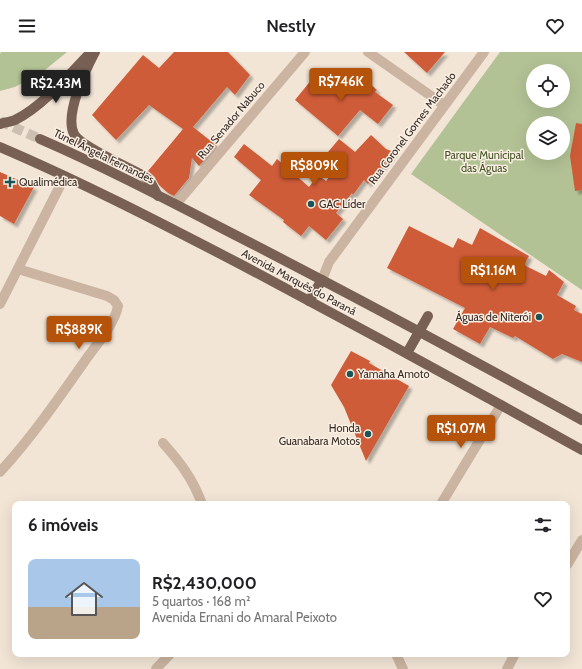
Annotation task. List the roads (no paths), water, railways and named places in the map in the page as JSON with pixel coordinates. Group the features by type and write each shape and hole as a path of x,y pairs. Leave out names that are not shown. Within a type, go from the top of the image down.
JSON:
{"main road":[{"path":"0,124 15,120 34,107 55,90 91,52"},
{"path":"95,52 84,73 75,98 71,119 73,134 83,143 142,175 150,181 158,196"},
{"name":"Túnel Ângela Fernandes","path":"40,139 66,150 158,196"},
{"name":"Avenida Marquês do Paraná","path":"0,147 66,176 156,221 407,353 582,450"},
{"name":"Avenida Marquês do Paraná","path":"158,196 420,331 582,420"},
{"path":"309,301 322,280"},
{"path":"407,353 428,316"}],"street":[{"name":"Rua Senador Nabuco","path":"176,204 305,52"},
{"path":"368,52 444,105"},
{"name":"Rua Coronel Gomes Machado","path":"322,280 329,262 484,52"},
{"path":"0,304 66,176"},
{"path":"0,472 20,450 46,416 101,338 117,312 118,306 114,300 107,296 18,268"},
{"path":"443,501 501,405"},
{"path":"163,443 183,465 197,490 201,501"},
{"path":"570,560 582,540"},
{"path":"156,669 167,657"},
{"path":"397,657 403,669"},
{"path":"507,669 513,657"}],"tunnel":[{"path":"0,121 40,139"}],"place":[{"name":"Qualimédica","path":"10,182"},
{"name":"GAC Líder","path":"311,204"},
{"name":"Águas de Niterói","path":"539,317"},
{"name":"Yamaha Amoto","path":"350,374"},
{"name":"Honda Guanabara Motos","path":"368,434"}],"park label":[{"name":"Parque Municipal das Águas","path":"484,161"}]}
